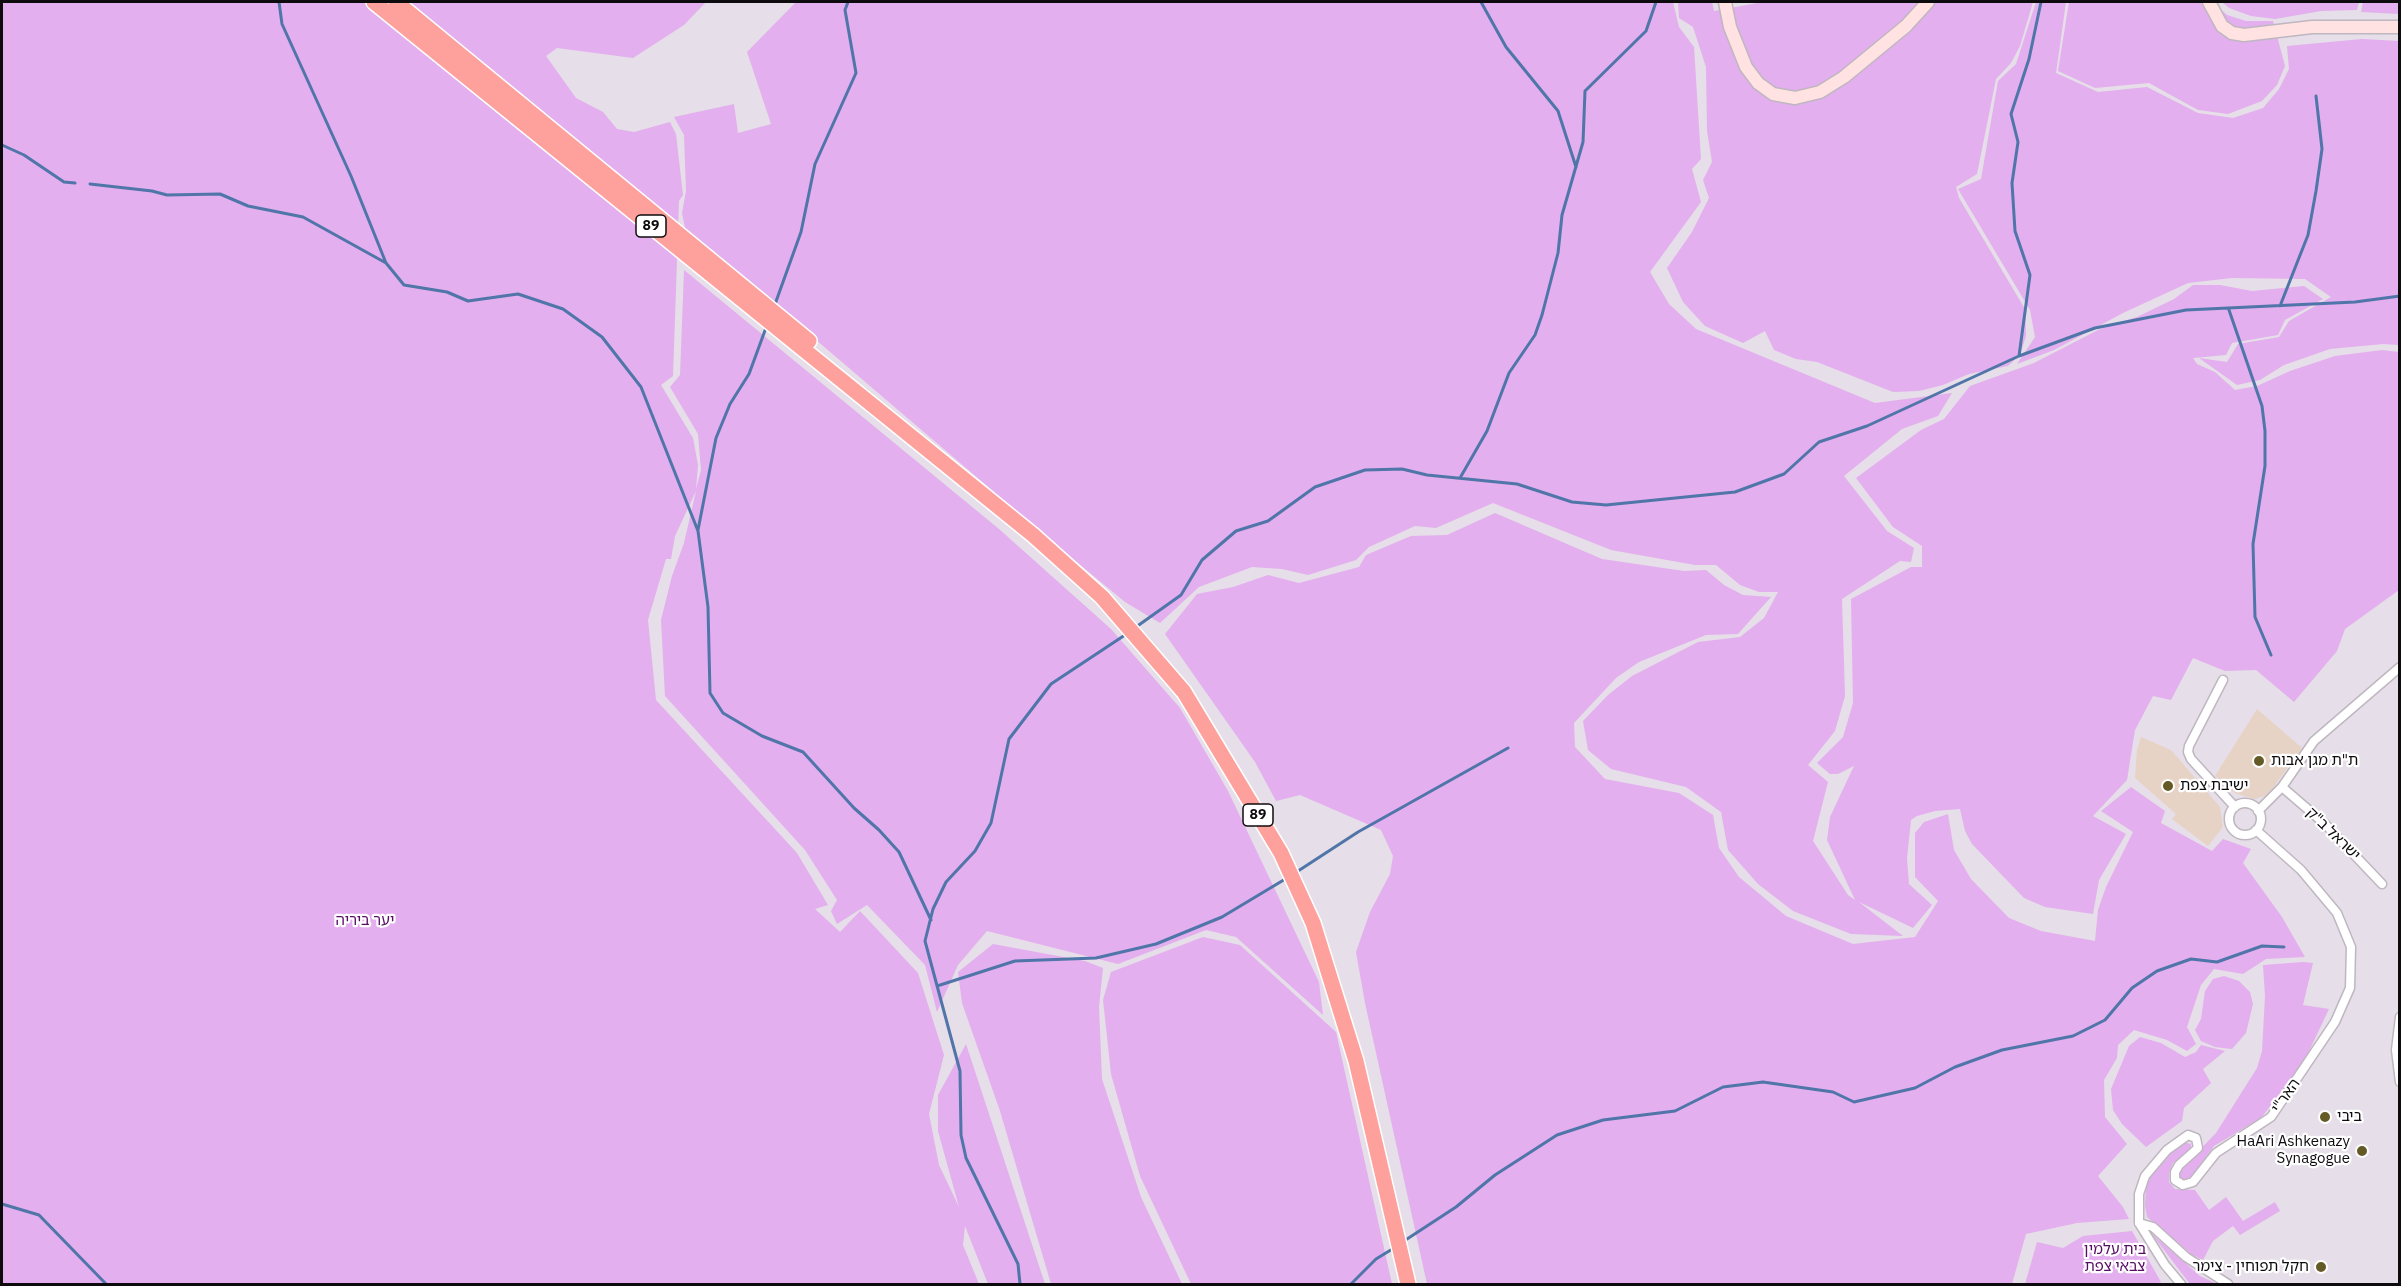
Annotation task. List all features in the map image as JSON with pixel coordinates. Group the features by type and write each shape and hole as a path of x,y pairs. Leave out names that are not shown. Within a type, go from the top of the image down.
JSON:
{"highway":[{"name":"89","path":"374,2 1033,535 1110,605 1184,692 1281,853 1313,923 1356,1061 1408,1284"},
{"name":"89","path":"396,2 793,327 928,451"}],"main road":[{"path":"1725,2 1730,27 1746,68 1758,83 1773,94 1796,98 1820,92 1844,77 1906,26 1928,2"},
{"path":"2209,2 2222,26 2232,33 2244,35 2312,27 2400,27"}],"street":[{"path":"2258,811 2282,787 2314,741 2400,667"},
{"path":"2223,680 2188,752 2191,759 2235,807"},
{"name":"ישראל ב\"ק","path":"2282,787 2316,816 2382,884"},
{"path":"2249,804 2258,811 2260,820 2256,830 2245,835 2235,831 2229,816 2235,807 2249,804"},
{"name":"האר\"י","path":"2139,1223 2139,1194 2145,1176 2155,1163 2188,1135 2196,1138 2198,1148 2175,1172 2175,1180 2183,1185 2193,1182 2216,1153 2271,1117 2335,1022 2350,988 2351,947 2337,913 2301,870 2256,830"},
{"path":"2400,1017 2396,1050 2400,1082"},
{"path":"2139,1223 2165,1264 2181,1284"},
{"path":"2139,1223 2152,1227 2186,1257 2228,1284"}],"shaded area":[{"name":"ת\"ת מגן אבות","path":"2257,709 2302,748 2272,789 2265,796 2254,799 2235,793 2215,776"},
{"path":"2141,737 2171,750 2220,807 2223,827 2208,846 2172,819 2176,814 2135,778 2137,750"}],"green space":[{"name":"יער ביריה","path":"2,2 706,2 684,25 633,58 557,48 546,56 576,98 603,112 617,129 634,132 670,122 676,134 683,195 679,201 673,376 661,385 693,438 698,465 696,489 701,470 698,434 670,387 680,375 684,270 999,529 1111,629 1180,708 1228,791 1319,982 1323,1015 1236,937 1206,930 1118,964 987,931 958,965 937,1012 925,965 867,905 837,924 831,911 837,900 805,850 665,696 661,620 672,576 684,543 696,491 675,536 671,559 666,559 648,620 656,700 797,853 828,905 815,909 840,932 860,911 918,973 944,1055 929,1114 939,1165 959,1207 938,1131 938,1095 966,1044 1045,1284 988,1284 965,1226 963,1245 979,1284 2,1284"},
{"path":"796,2 1673,2 1679,27 1694,47 1701,159 1692,169 1701,202 1650,272 1669,304 1696,329 1875,403 1952,393 1938,416 1902,429 1844,476 1887,531 1914,548 1911,562 1900,561 1842,599 1845,696 1835,731 1808,765 1828,782 1813,841 1848,895 1855,900 1827,840 1830,817 1854,766 1838,774 1830,774 1817,763 1843,737 1853,703 1851,599 1911,567 1922,567 1922,546 1893,527 1856,478 1921,430 1944,419 1970,386 2034,363 2100,329 2137,317 2174,299 2193,285 2220,285 2252,291 2304,286 2323,299 2285,320 2278,335 2232,343 2226,355 2193,358 2197,364 2215,372 2235,390 2257,386 2290,371 2335,356 2382,350 2399,352 2399,590 2345,629 2337,651 2294,702 2256,670 2225,671 2193,658 2171,700 2153,696 2135,730 2127,780 2093,816 2126,834 2099,880 2093,914 2045,907 2024,898 1972,844 1965,831 1960,809 1935,811 1911,820 1907,858 1909,884 1932,905 1913,928 1859,902 1903,936 1851,934 1793,911 1758,884 1728,850 1721,812 1686,787 1611,769 1588,750 1583,721 1608,695 1632,676 1698,642 1740,637 1764,618 1778,592 1759,592 1740,585 1716,565 1695,565 1611,550 1493,503 1436,528 1415,526 1369,547 1356,560 1308,575 1282,569 1252,567 1199,587 1160,623 1125,602 1055,544 685,228 682,213 686,191 684,135 674,117 734,104 738,133 771,124 747,52"},
{"path":"1678,2 1712,2 1714,11 1763,2 2033,2 2020,46 2011,63 1996,79 1977,174 1956,187 1959,198 2025,309 2026,336 2020,355 2008,366 1969,374 1943,385 1919,391 1893,392 1817,362 1796,359 1774,350 1765,331 1743,343 1705,326 1683,302 1667,268 1692,232 1709,198 1703,180 1712,162 1707,131 1706,67 1693,27 1679,18"},
{"path":"2036,2 2066,2 2056,73 2098,92 2147,87 2198,113 2233,118 2263,108 2279,89 2289,69 2287,46 2362,39 2399,41 2399,345 2383,344 2330,349 2284,365 2260,380 2237,385 2199,358 2227,362 2238,344 2279,337 2289,321 2331,297 2305,279 2232,278 2188,283 2123,313 2054,350 2017,364 2035,337 2030,310 1958,189 1981,179 1998,81 2016,64"},
{"path":"2069,2 2215,2 2214,4 2227,15 2246,21 2273,21 2285,66 2277,85 2262,101 2228,114 2198,110 2149,83 2095,88 2058,71"},
{"path":"2222,2 2359,2 2357,10 2321,11 2275,19 2251,16 2229,8"},
{"path":"2363,2 2399,2 2399,14 2361,12"},
{"path":"1495,513 1602,559 1684,571 1706,570 1724,585 1743,595 1771,597 1738,634 1706,635 1639,662 1616,678 1574,723 1575,747 1605,779 1679,793 1713,815 1719,848 1739,877 1786,916 1853,944 1915,937 1938,901 1915,877 1915,833 1924,822 1948,814 1954,850 1971,879 2009,918 2041,931 2095,941 2098,910 2106,887 2133,832 2101,811 2131,787 2165,811 2161,823 2212,851 2223,839 2251,849 2243,863 2282,917 2305,957 2266,959 2243,974 2214,969 2201,985 2187,1027 2196,1044 2187,1051 2167,1040 2134,1030 2118,1045 2117,1058 2104,1080 2105,1117 2127,1144 2098,1176 2123,1207 2129,1219 2077,1223 2026,1234 2012,1284 1427,1284 1365,1003 1356,952 1370,912 1390,874 1393,856 1381,830 1300,795 1276,801 1255,762 1165,634 1197,594 1233,587 1268,575 1299,583 1359,567 1366,555 1411,536 1447,535"},
{"path":"1203,937 1240,945 1336,1032 1392,1284 1191,1284 1140,1176 1111,1074 1103,1000 1111,972"},
{"path":"993,944 1085,961 1103,968 1099,1007 1102,1079 1141,1197 1182,1284 1051,1284 1000,1111 962,1003 958,972"},
{"path":"2313,963 2303,1005 2329,1009 2302,1066 2261,1118 2214,1146 2189,1180 2181,1179 2178,1174 2182,1168 2216,1133 2257,1068 2262,1051 2265,996 2263,965"},
{"path":"2224,976 2239,981 2250,992 2253,1004 2246,1033 2232,1049 2215,1047 2201,1041 2195,1030 2201,1019 2205,991 2213,979"},
{"path":"2140,1037 2161,1043 2185,1057 2196,1052 2201,1045 2225,1051 2203,1069 2211,1083 2184,1108 2182,1121 2146,1147 2122,1124 2113,1110 2111,1089 2129,1046"},
{"path":"2183,1142 2191,1144 2191,1150 2173,1163 2169,1173 2169,1182 2175,1189 2195,1190 2209,1210 2226,1197 2243,1221 2275,1202 2280,1211 2240,1235 2233,1226 2213,1241 2203,1260 2191,1254 2147,1217 2145,1206 2146,1187 2154,1168"},
{"name":"בית עלמין צבאי צפת","path":"2132,1231 2161,1282 2156,1284 2025,1284 2037,1242 2063,1248 2083,1236"},
{"path":"2151,1233 2200,1276 2217,1284 2190,1284"}],"waterway":[{"path":"279,2 282,24 351,176 386,263"},
{"path":"774,307 801,232 815,164 856,73 845,10 848,2"},
{"path":"1481,2 1506,47 1558,111 1576,167"},
{"path":"1460,478 1487,431 1509,373 1535,335 1542,315 1558,253 1562,215 1583,142 1585,91 1646,31 1656,2"},
{"path":"2019,356 2030,275 2015,231 2012,183 2018,142 2011,114 2029,59 2041,2"},
{"path":"2280,306 2308,235 2316,191 2322,149 2316,96"},
{"path":"2,145 24,155 64,182 75,183"},
{"path":"90,184 152,191 167,195 220,194 248,206 303,217 386,263 404,285 447,292 468,301 518,294 563,309 602,337 641,387 698,531 708,607 710,693 723,713 762,736 803,752 854,808 879,830 899,852 931,920"},
{"path":"1136,627 1181,595 1202,560 1236,531 1268,521 1315,487 1365,470 1402,469 1427,475 1517,484 1572,502 1606,505 1735,492 1784,474 1819,442 1867,426 2019,356 2095,328 2186,310 2355,302 2400,296"},
{"path":"2229,310 2262,406 2265,466 2253,544 2255,617 2271,655"},
{"path":"698,530 716,438 730,404 749,374 767,325"},
{"path":"1020,1284 1018,1264 966,1158 961,1135 960,1071 925,941 933,909 946,882 975,851 991,823 1009,739 1051,684 1128,633"},
{"path":"1295,873 1358,832 1508,748"},
{"path":"937,986 1015,961 1096,958 1156,944 1222,917 1287,878"},
{"path":"1404,1241 1456,1207 1495,1175 1557,1135 1603,1120 1675,1111 1723,1087 1763,1082 1833,1092 1854,1102 1915,1088 1955,1067 2002,1050 2073,1036 2105,1020 2132,988 2157,971 2191,959 2217,962 2262,946 2284,947"},
{"path":"2,1204 39,1215 106,1284"},
{"path":"1351,1284 1376,1259 1394,1248"}],"place":[{"name":"ת\"ת מגן אבות","path":"2259,761"},
{"name":"ישיבת צפת","path":"2168,786"},
{"name":"ביבי","path":"2325,1117"},
{"name":"HaAri Ashkenazy Synagogue","path":"2362,1151"},
{"name":"חקל תפוחין - צימר","path":"2321,1267"}]}
